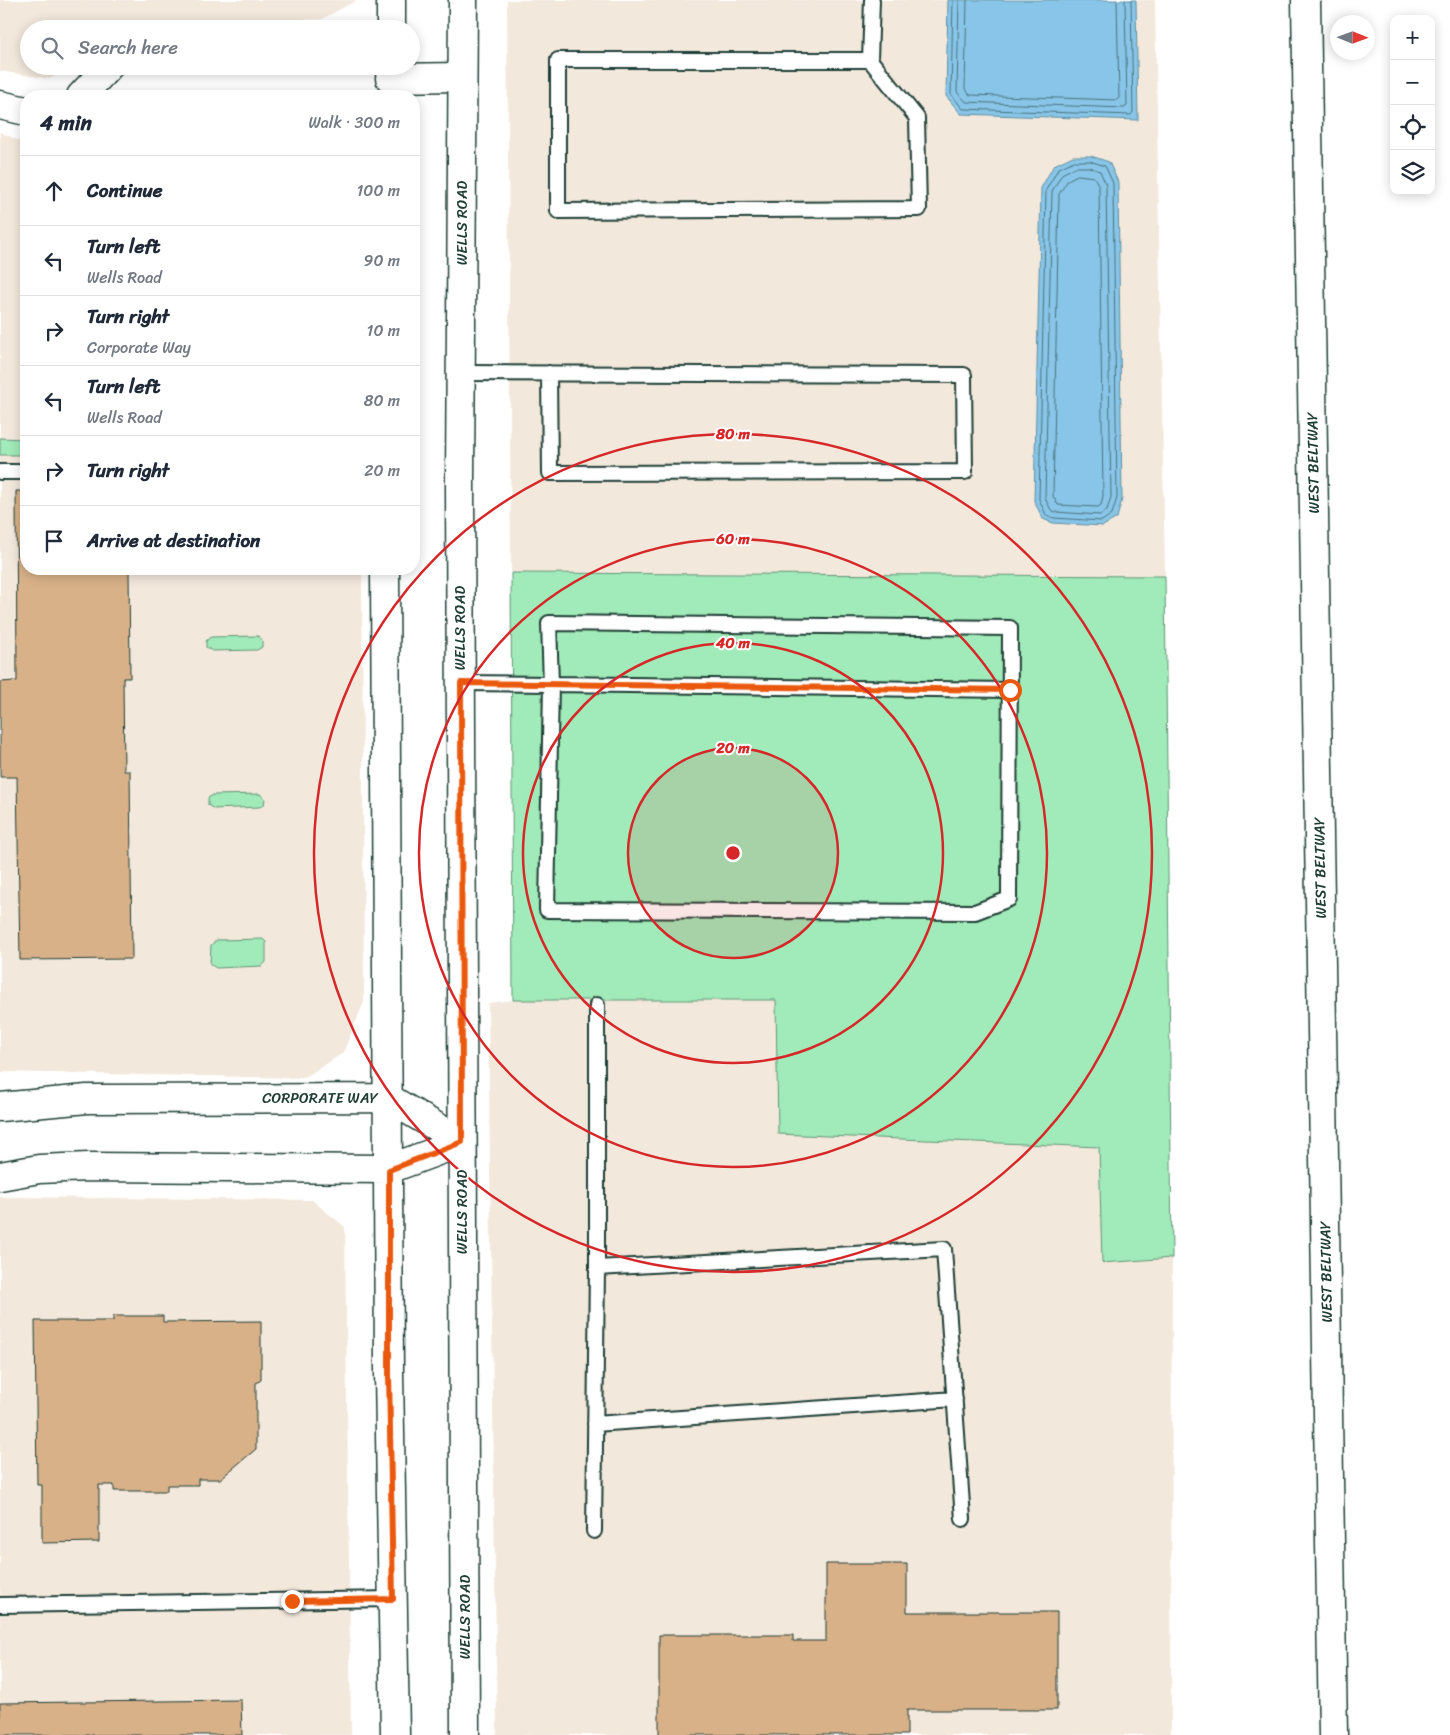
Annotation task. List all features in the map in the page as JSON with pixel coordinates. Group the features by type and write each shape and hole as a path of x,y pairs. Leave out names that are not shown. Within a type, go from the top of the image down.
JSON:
{"main road":[{"path":"391,0 391,20"},
{"name":"WELLS ROAD","path":"463,0 461,683 465,1735"},
{"name":"WEST BELTWAY","path":"1306,0 1333,1735"},
{"path":"87,90 101,75"},
{"path":"390,80 462,77"},
{"path":"0,105 20,110"},
{"path":"386,575 389,1373 395,1735"},
{"name":"CORPORATE WAY","path":"0,1107 87,1099 388,1098 462,1142"},
{"path":"0,1176 39,1170 89,1167 389,1170 462,1142"}],"lane":[{"path":"870,60 558,60 558,211 919,209 917,118 870,60 872,0"},
{"path":"461,372 964,375 966,472 550,474 549,373"},
{"path":"0,472 20,472"},
{"path":"549,623 1010,628 1009,899 975,912 547,910 551,684 549,623"},
{"path":"461,683 1010,690"},
{"path":"594,1531 597,1005"},
{"path":"597,1268 944,1249 963,1519"},
{"path":"595,1424 954,1399"},
{"path":"0,1605 393,1599"}],"shaded area":[{"path":"0,0 357,0 322,19 20,20 20,74 0,71"},
{"path":"507,0 1155,0 1165,576 511,573"},
{"path":"25,75 56,75 50,79"},
{"path":"0,132 20,141 20,575 362,575 364,1002 343,1053 304,1078 0,1072"},
{"path":"513,1000 776,1000 778,1134 1099,1147 1102,1262 1172,1258 1171,1735 497,1735 488,1003"},
{"path":"0,1197 312,1200 345,1227 351,1735 0,1735"}],"green space":[{"path":"0,438 20,439 20,455 0,455"},
{"path":"511,573 1165,576 1172,1258 1102,1263 1099,1147 778,1134 776,1000 513,1000"},
{"path":"258,636 262,641 262,647 257,650 212,651 206,647 206,641 211,637"},
{"path":"260,794 265,798 264,805 259,807 214,809 208,805 208,798 213,795"},
{"path":"263,939 266,942 266,962 262,966 216,968 210,964 211,945 217,940"}],"water":[{"path":"948,0 1136,0 1138,120 961,114 946,96"},
{"path":"1073,156 1091,156 1109,162 1118,182 1122,499 1117,518 1103,526 1053,523 1043,519 1034,501 1041,188 1054,165"}],"building":[{"path":"16,491 20,491 20,575 129,575 130,678 123,678 124,771 130,771 132,959 20,960 17,777 0,777 0,682 17,681"},
{"path":"113,1316 163,1316 163,1322 261,1321 261,1380 256,1383 256,1449 220,1479 198,1479 198,1485 167,1485 167,1491 114,1491 114,1485 99,1485 99,1542 42,1543 42,1485 37,1485 35,1321 113,1321"},
{"path":"826,1564 907,1564 907,1612 1057,1612 1057,1710 907,1710 907,1735 659,1735 659,1635 793,1635 793,1641 826,1641"},
{"path":"241,1700 242,1735 0,1735 0,1703"}],"route":[{"path":"292,1601 393,1599 389,1373 389,1170 462,1142 461,683 1010,690"}]}
